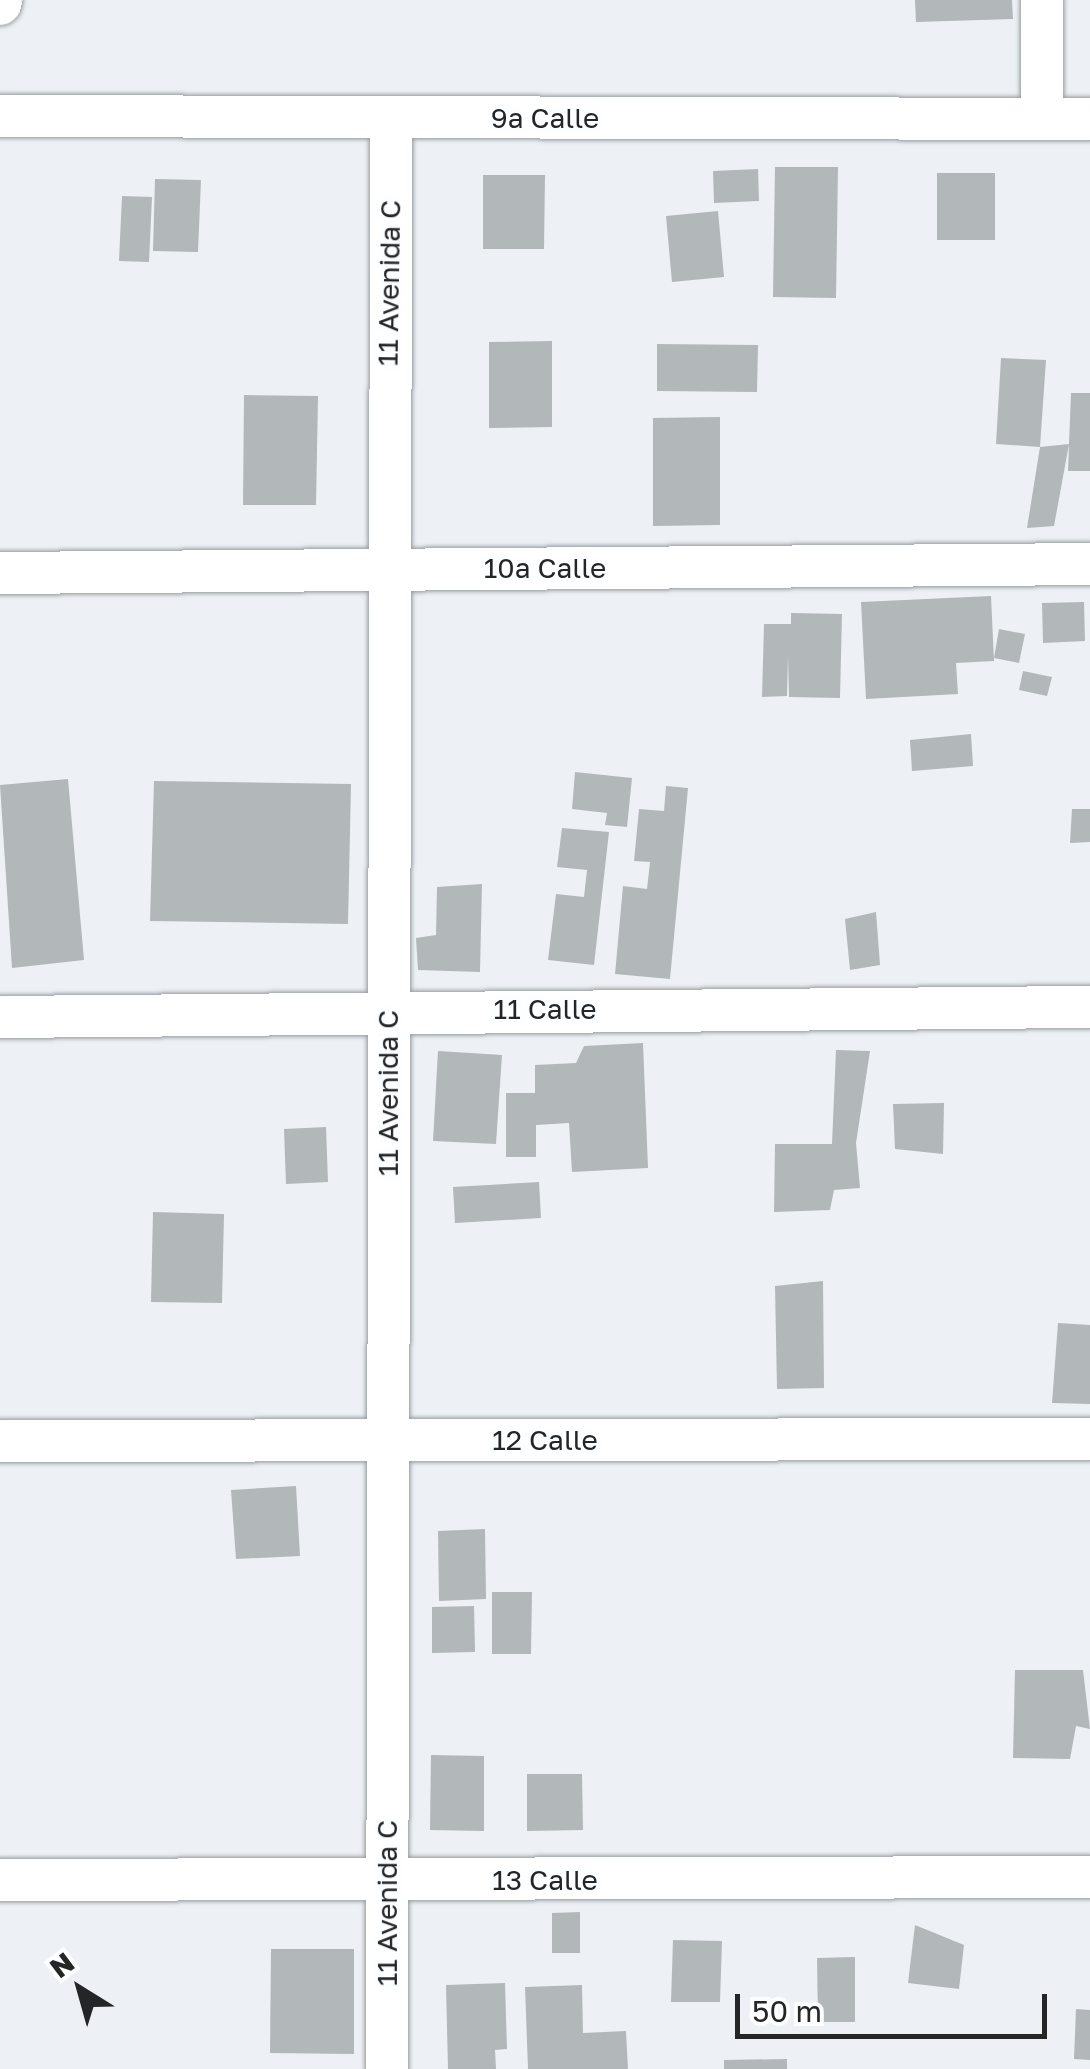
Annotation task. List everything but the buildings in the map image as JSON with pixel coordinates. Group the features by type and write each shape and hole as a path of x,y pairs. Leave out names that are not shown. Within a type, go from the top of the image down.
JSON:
{"street":[{"path":"1042,0 1042,119"},
{"name":"9a Calle","path":"0,116 1090,119"},
{"name":"11 Avenida C","path":"387,2069 389,1009 385,570 390,118"},
{"name":"10a Calle","path":"0,573 1090,564"},
{"name":"11 Calle","path":"0,1018 389,1009 1090,1007"},
{"name":"12 Calle","path":"0,1440 1090,1439"},
{"name":"13 Calle","path":"0,1880 1090,1877"}]}
